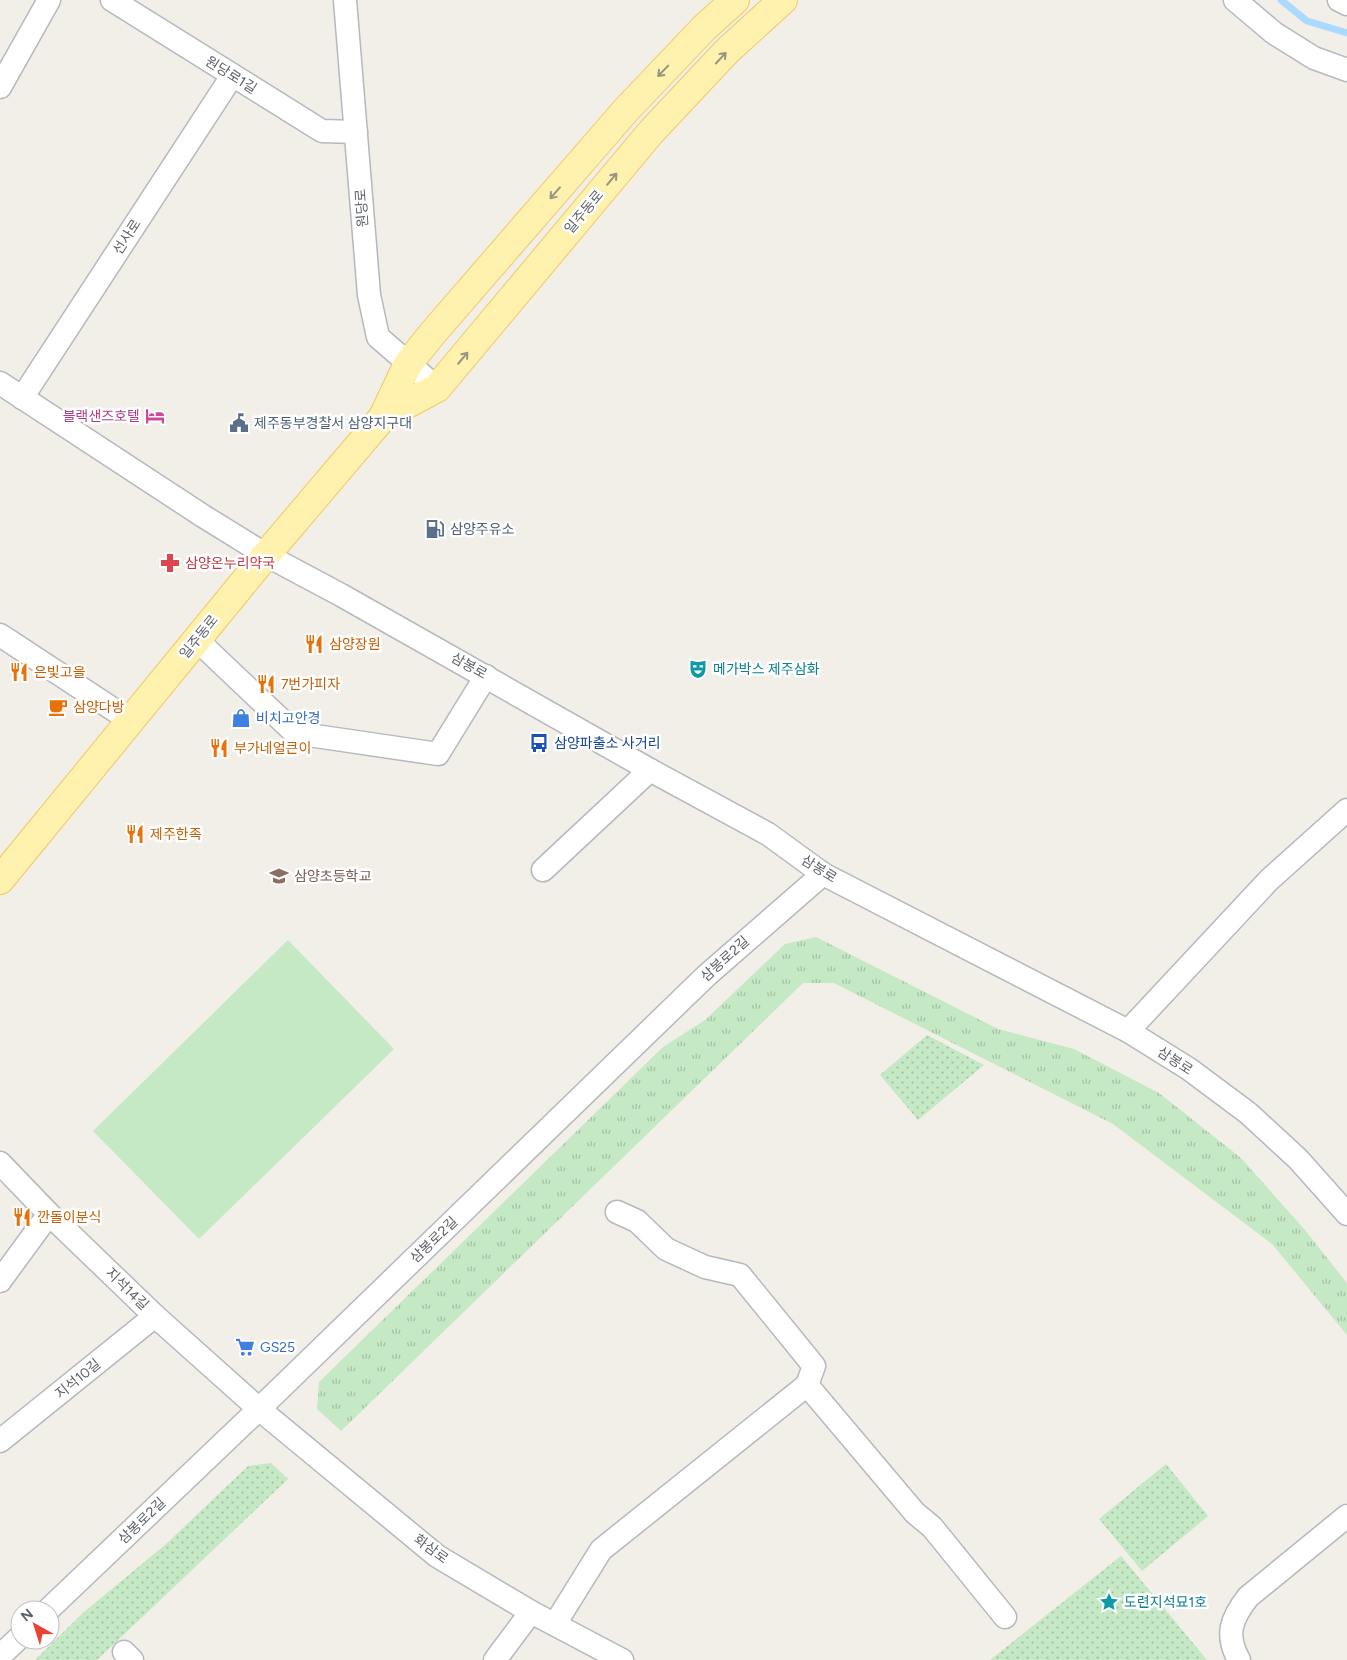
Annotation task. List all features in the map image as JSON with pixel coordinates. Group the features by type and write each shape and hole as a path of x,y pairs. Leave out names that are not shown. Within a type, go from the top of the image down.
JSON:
{"main road":[{"name":"일주동로","path":"0,880 9,856 131,721 266,555 383,417 408,364 432,334 626,110 704,28 735,0"},
{"name":"일주동로","path":"383,417 437,388 651,132 727,51 783,0"}],"street":[{"path":"0,87 49,0"},
{"name":"원당로1길","path":"112,0 322,131 356,132"},
{"name":"원당로","path":"345,0 370,303 378,337 437,388"},
{"path":"1235,0 1274,33 1314,58 1347,70"},
{"path":"1339,0 1347,4"},
{"name":"선사로","path":"22,398 232,76"},
{"path":"0,383 266,555"},
{"name":"삼봉로","path":"266,555 768,834 822,874 1128,1031 1189,1069 1248,1113 1298,1159 1347,1214"},
{"path":"0,635 131,721"},
{"path":"197,640 295,733 438,754 486,676"},
{"path":"543,870 650,770"},
{"path":"1128,1031 1269,880 1347,810"},
{"name":"삼봉로2길","path":"58,1600 259,1409 706,976 822,874"},
{"name":"지석14길","path":"0,1163 49,1214 155,1316 259,1409"},
{"path":"555,1624 601,1550 807,1384 814,1366 740,1276 705,1267 666,1249 637,1221 617,1212"},
{"path":"0,1281 49,1214"},
{"name":"지석10길","path":"0,1441 155,1316"},
{"path":"807,1384 915,1514 932,1527 1004,1617"},
{"name":"화삼로","path":"259,1409 437,1556 531,1612 622,1660"},
{"path":"1239,1660 1233,1648 1231,1627 1241,1606 1248,1597 1347,1516"},
{"path":"495,1660 531,1612"},
{"path":"0,1656 10,1646"}],"green space":[{"path":"816,937 998,1029 1074,1049 1159,1093 1241,1158 1305,1230 1347,1283 1347,1335 1272,1244 1113,1124 834,983 803,983 341,1431 317,1409 319,1382 663,1047 705,1020 785,944"},
{"path":"288,940 394,1049 199,1239 93,1131"},
{"path":"927,1035 984,1065 918,1120 880,1075"},
{"path":"271,1463 288,1479 97,1660 35,1660 45,1650 60,1650 60,1636 84,1612 166,1544 248,1466"},
{"path":"1166,1464 1208,1516 1142,1571 1099,1519"},
{"path":"1121,1556 1207,1660 990,1660"}],"waterway":[{"path":"1281,0 1307,21 1347,33"}],"place":[{"name":"블랙샌즈호텔","path":"155,416"},
{"name":"제주동부경찰서 삼양지구대","path":"239,423"},
{"name":"삼양주유소","path":"435,529"},
{"name":"삼양온누리약국","path":"170,563"},
{"name":"삼양장원","path":"314,644"},
{"name":"메가박스 제주삼화","path":"698,669"},
{"name":"은빛고을","path":"19,672"},
{"name":"7번가피자","path":"266,684"},
{"name":"삼양다방","path":"58,707"},
{"name":"비치고안경","path":"241,718"},
{"name":"삼양파출소 사거리","path":"539,743"},
{"name":"부가네얼큰이","path":"219,748"},
{"name":"제주한족","path":"135,834"},
{"name":"삼양초등학교","path":"279,876"},
{"name":"깐돌이분식","path":"22,1217"},
{"name":"GS25","path":"245,1347"},
{"name":"도련지석묘1호","path":"1109,1602"}]}
